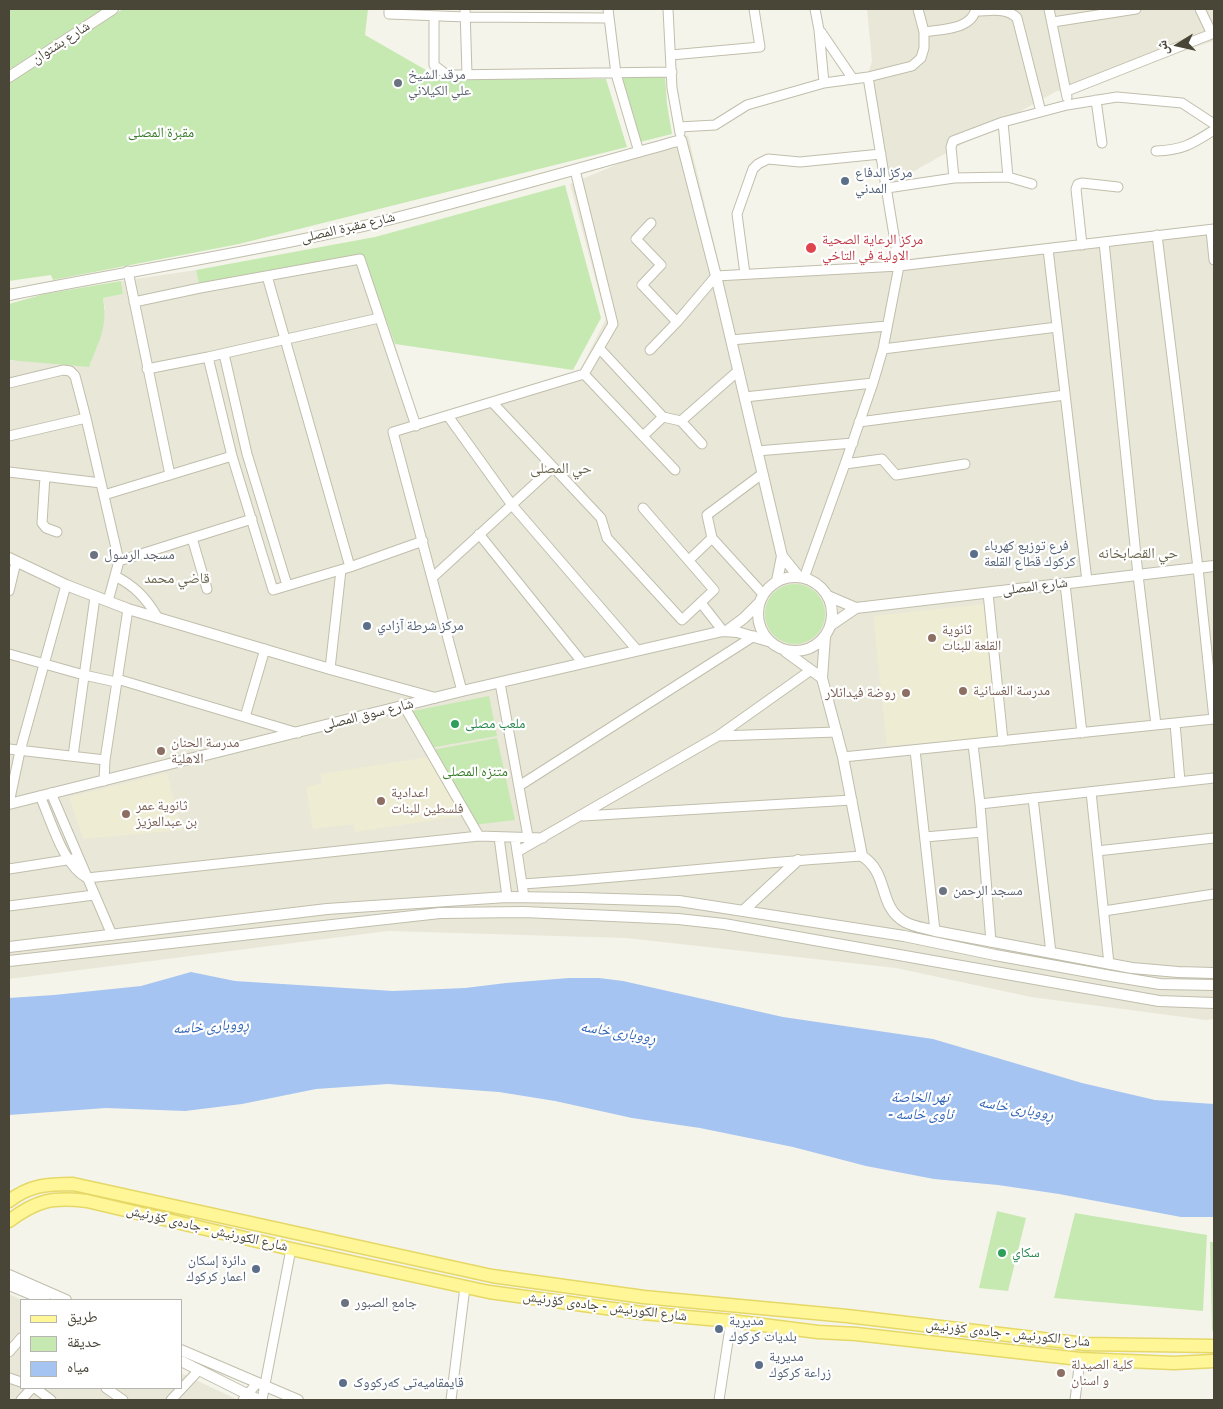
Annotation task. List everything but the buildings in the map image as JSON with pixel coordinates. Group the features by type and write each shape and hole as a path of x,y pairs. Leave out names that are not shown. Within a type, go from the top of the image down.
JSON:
{"main road":[{"name":"شارع الكورنيش - جادەی کۆرنیش","path":"9,1201 17,1194 34,1186 73,1184 492,1276 603,1292 847,1316 1085,1344 1214,1346"},
{"name":"شارع الكورنيش - جادەی کۆرنیش","path":"9,1221 26,1208 40,1202 68,1198 489,1292 601,1308 1080,1359 1174,1363 1214,1361"},
{"path":"141,1213 144,1199"},
{"path":"575,1304 577,1288"},
{"path":"601,1308 603,1292"}],"street":[{"name":"شارع بشتوان","path":"9,77 113,9"},
{"path":"389,9 389,14 434,16 465,13 608,13 616,74 639,152"},
{"path":"668,9 674,104 681,140 716,276 782,556 777,581"},
{"path":"671,54 760,47 754,9"},
{"path":"815,9 824,83"},
{"path":"679,127 715,125 747,104 824,83 868,77 912,66 921,58 924,48 924,32 918,9"},
{"path":"1049,9 1067,91 1067,105"},
{"path":"1053,22 1136,9"},
{"path":"1067,91 1213,34 1200,9"},
{"path":"924,32 958,27 972,19 976,10 1005,10 1012,13 1017,18 1041,112"},
{"path":"465,13 468,74"},
{"path":"434,16 434,65 447,74 616,74 672,72"},
{"path":"819,30 852,79"},
{"path":"801,577 846,464 873,383 883,348 899,266 868,77"},
{"path":"954,178 950,147 953,141 1003,122 1067,105 1117,97 1182,103 1214,124"},
{"path":"1096,100 1102,143"},
{"path":"1003,122 1008,177"},
{"path":"1156,151 1174,151 1193,144 1214,130"},
{"name":"شارع مقبرة المصلى","path":"9,295 128,271 244,252 360,227 681,140"},
{"path":"744,274 737,214 753,169 758,164 768,159 800,162 881,154"},
{"path":"462,691 394,432 584,374 613,324 576,170"},
{"path":"887,188 954,178 1008,177 1032,184"},
{"path":"1082,245 1076,189 1078,184 1118,187"},
{"path":"651,223 636,239 661,265 642,285 677,322"},
{"path":"650,350 677,322 716,276 899,266 1212,229 1214,260"},
{"path":"843,757 1214,719 1198,568 1156,235"},
{"path":"1104,242 1138,575 1156,725"},
{"path":"1048,249 1087,581"},
{"path":"134,302 360,259 416,426"},
{"path":"128,271 170,475"},
{"path":"267,276 345,568 330,669"},
{"path":"147,369 224,354 379,318"},
{"path":"731,340 887,326"},
{"path":"883,348 1057,327"},
{"path":"599,348 663,417 681,421 702,444"},
{"path":"224,354 247,454 287,585"},
{"path":"208,357 232,456 273,590 345,568 422,541"},
{"path":"9,383 63,370 70,371 75,376 119,561 108,602"},
{"path":"681,421 738,370"},
{"path":"584,374 674,470"},
{"path":"745,397 873,383"},
{"path":"859,422 1066,395"},
{"path":"492,402 601,518 607,538 682,620 714,590 643,508"},
{"path":"448,416 512,505 637,650"},
{"path":"643,436 663,417"},
{"path":"9,436 86,418"},
{"path":"757,451 853,443"},
{"path":"104,495 232,456"},
{"path":"846,464 882,459 896,475 965,464"},
{"path":"432,578 552,468"},
{"path":"9,472 101,483"},
{"path":"761,598 712,538 707,515 762,474"},
{"path":"45,476 42,523 46,528 57,532"},
{"path":"119,561 252,520"},
{"path":"480,534 582,662"},
{"path":"192,538 207,589"},
{"path":"689,560 712,538"},
{"path":"782,556 801,577"},
{"path":"9,591 12,560 66,585 128,609 330,669 436,698"},
{"name":"شارع المصلى","path":"831,625 856,608 1214,566"},
{"path":"115,576 140,592 158,618"},
{"path":"784,650 795,652 817,645 831,625 831,606 828,596 822,588 801,577 788,577 777,581 761,598 757,616 760,630 768,641 784,650 822,678"},
{"path":"1065,584 1082,733"},
{"path":"9,803 20,751 66,585"},
{"path":"988,593 1003,741"},
{"name":"شارع المصلى","path":"828,596 856,608"},
{"path":"73,756 96,597"},
{"name":"شارع سوق المصلى","path":"9,803 582,662 725,630 744,618 761,598"},
{"path":"701,603 725,630"},
{"path":"104,781 105,760 128,609"},
{"name":"شارع سوق المصلى","path":"725,630 768,641"},
{"path":"519,786 754,636"},
{"path":"825,636 822,678 843,757 862,856"},
{"path":"245,717 265,649"},
{"path":"9,654 84,675 117,680 298,733"},
{"path":"517,852 529,842 542,838 718,736 811,670"},
{"path":"500,683 529,842"},
{"path":"404,706 479,836"},
{"path":"1175,723 1180,782"},
{"path":"718,736 837,732"},
{"path":"973,744 980,804 991,942"},
{"path":"9,749 105,760"},
{"path":"915,750 935,931"},
{"path":"980,804 1214,778"},
{"path":"1091,792 1109,964"},
{"path":"52,793 112,935"},
{"path":"40,796 68,860 81,875 87,878 479,836 515,838 529,842"},
{"path":"1033,798 1051,953"},
{"path":"580,816 852,800"},
{"path":"925,838 982,832"},
{"path":"499,837 507,897"},
{"path":"515,838 524,897"},
{"path":"1097,851 1214,838"},
{"path":"522,884 862,856 878,871 888,905 898,917 911,925 1109,964 1155,970 1214,973"},
{"path":"9,869 79,858"},
{"path":"744,910 798,860"},
{"path":"1104,911 1214,894"},
{"path":"9,906 94,895"},
{"path":"9,947 326,909 438,900 524,897 679,901 895,934 1004,957 1160,984 1214,985"},
{"path":"438,900 440,913"},
{"path":"9,962 440,913 524,912 678,919 800,937 1160,1001 1214,1003"},
{"path":"1160,984 1160,1001"},
{"path":"182,1362 246,1397 261,1400 261,1385 290,1249"},
{"path":"9,1276 64,1299"},
{"path":"9,1285 43,1299"},
{"path":"451,1400 465,1287"},
{"path":"719,1400 731,1321"},
{"path":"9,1352 20,1339"},
{"path":"182,1350 298,1400"},
{"path":"1075,1400 1080,1359"},
{"path":"182,1389 199,1370"},
{"path":"246,1397 261,1385"},
{"path":"21,1400 33,1389"},
{"path":"35,1389 51,1400"},
{"path":"107,1389 123,1400"},
{"path":"172,1400 182,1389"}],"shaded area":[{"path":"867,9 1214,9 1214,41 1055,92 891,184 866,80 872,61"},
{"path":"688,135 723,280 1214,224 1214,1019 1206,1020 1031,997 896,968 626,938 388,931 9,979 9,360 14,361 105,309 103,298 123,294 121,281 196,270 199,284 364,257 395,344 419,421 579,372 606,319 570,184"},
{"path":"984,604 998,737 887,746 873,616"},
{"name":"اعدادية فلسطين للبنات","path":"428,757 462,816 355,832 353,824 313,829 306,787 322,783 320,774"},
{"name":"ثانوية عمر بن عبدالعزيز","path":"167,773 182,830 83,839 69,797"},
{"path":"9,1294 20,1299 20,1389 182,1389 182,1373 238,1400 9,1400"}],"green space":[{"path":"9,9 103,9 9,70"},
{"name":"مقبرة المصلى","path":"123,9 368,9 365,35 440,78 606,79 627,147 239,244 53,280 51,275 9,281 9,83"},
{"path":"665,76 672,134 640,142 620,78"},
{"path":"565,185 601,318 573,370 395,344 363,257 199,284 196,270 375,237"},
{"path":"121,281 123,294 103,298 103,326 89,367 9,360 9,304 44,294"},
{"path":"795,584 812,589 820,597 825,614 820,631 812,639 795,644 778,639 770,631 765,614 770,597 778,589"},
{"name":"ملعب مصلى","path":"489,696 497,736 430,748 408,712"},
{"name":"متنزه المصلى","path":"497,738 515,820 473,825 432,750"},
{"name":"سكاي","path":"997,1211 1026,1218 1008,1291 979,1288"},
{"path":"1075,1213 1207,1235 1203,1311 1054,1298"},
{"path":"1210,1242 1214,1242 1214,1330 1212,1331"}],"water":[{"name":"نهر الخاصة - ئاوی خاسە","path":"191,972 235,981 393,991 465,988 569,978 599,978 623,981 783,1017 933,1039 1082,1083 1155,1100 1214,1104 1214,1217 1181,1217 1059,1194 998,1185 934,1179 866,1166 793,1147 700,1128 632,1118 555,1101 499,1092 388,1084 316,1089 242,1104 185,1111 106,1108 9,1115 9,998 141,986"}],"place":[{"name":"مرقد الشيخ علي الكيلاني","path":"398,83"},
{"name":"مركز الدفاع المدني","path":"845,181"},
{"name":"مركز الرعاية الصحية الاولية في التاخي","path":"811,248"},
{"name":"فرع توزيع كهرباء كركوك قطاع القلعة","path":"974,554"},
{"name":"مسجد الرسول","path":"94,555"},
{"name":"مركز شرطة آزادي","path":"367,626"},
{"name":"ثانوية القلعة للبنات","path":"932,638"},
{"name":"مدرسة الغسانية","path":"963,691"},
{"name":"روضة فيدانلار","path":"906,693"},
{"name":"ملعب مصلى","path":"455,724"},
{"name":"مدرسة الحنان الاهلية","path":"161,751"},
{"name":"اعدادية فلسطين للبنات","path":"381,801"},
{"name":"ثانوية عمر بن عبدالعزيز","path":"126,814"},
{"name":"مسجد الرحمن","path":"943,891"},
{"name":"سكاي","path":"1002,1253"},
{"name":"دائرة إسكان اعمار كركوك","path":"256,1269"},
{"name":"جامع الصبور","path":"345,1303"},
{"name":"مديرية بلديات كركوك","path":"719,1329"},
{"name":"مديرية زراعة كركوك","path":"759,1365"},
{"name":"كلية الصيدلة و اسنان","path":"1061,1373"},
{"name":"قایمقامیەتی کەرکووک","path":"343,1383"}],"district":[{"name":"حي المصلى","path":"561,469"},
{"name":"حي القصابخانه","path":"1138,554"},
{"name":"قاضي محمد","path":"177,579"}],"water label":[{"name":"ڕووباری خاسە","path":"211,1027"},
{"name":"ڕووباری خاسە","path":"618,1033"},
{"name":"ڕووباری خاسە","path":"1016,1109"}]}
